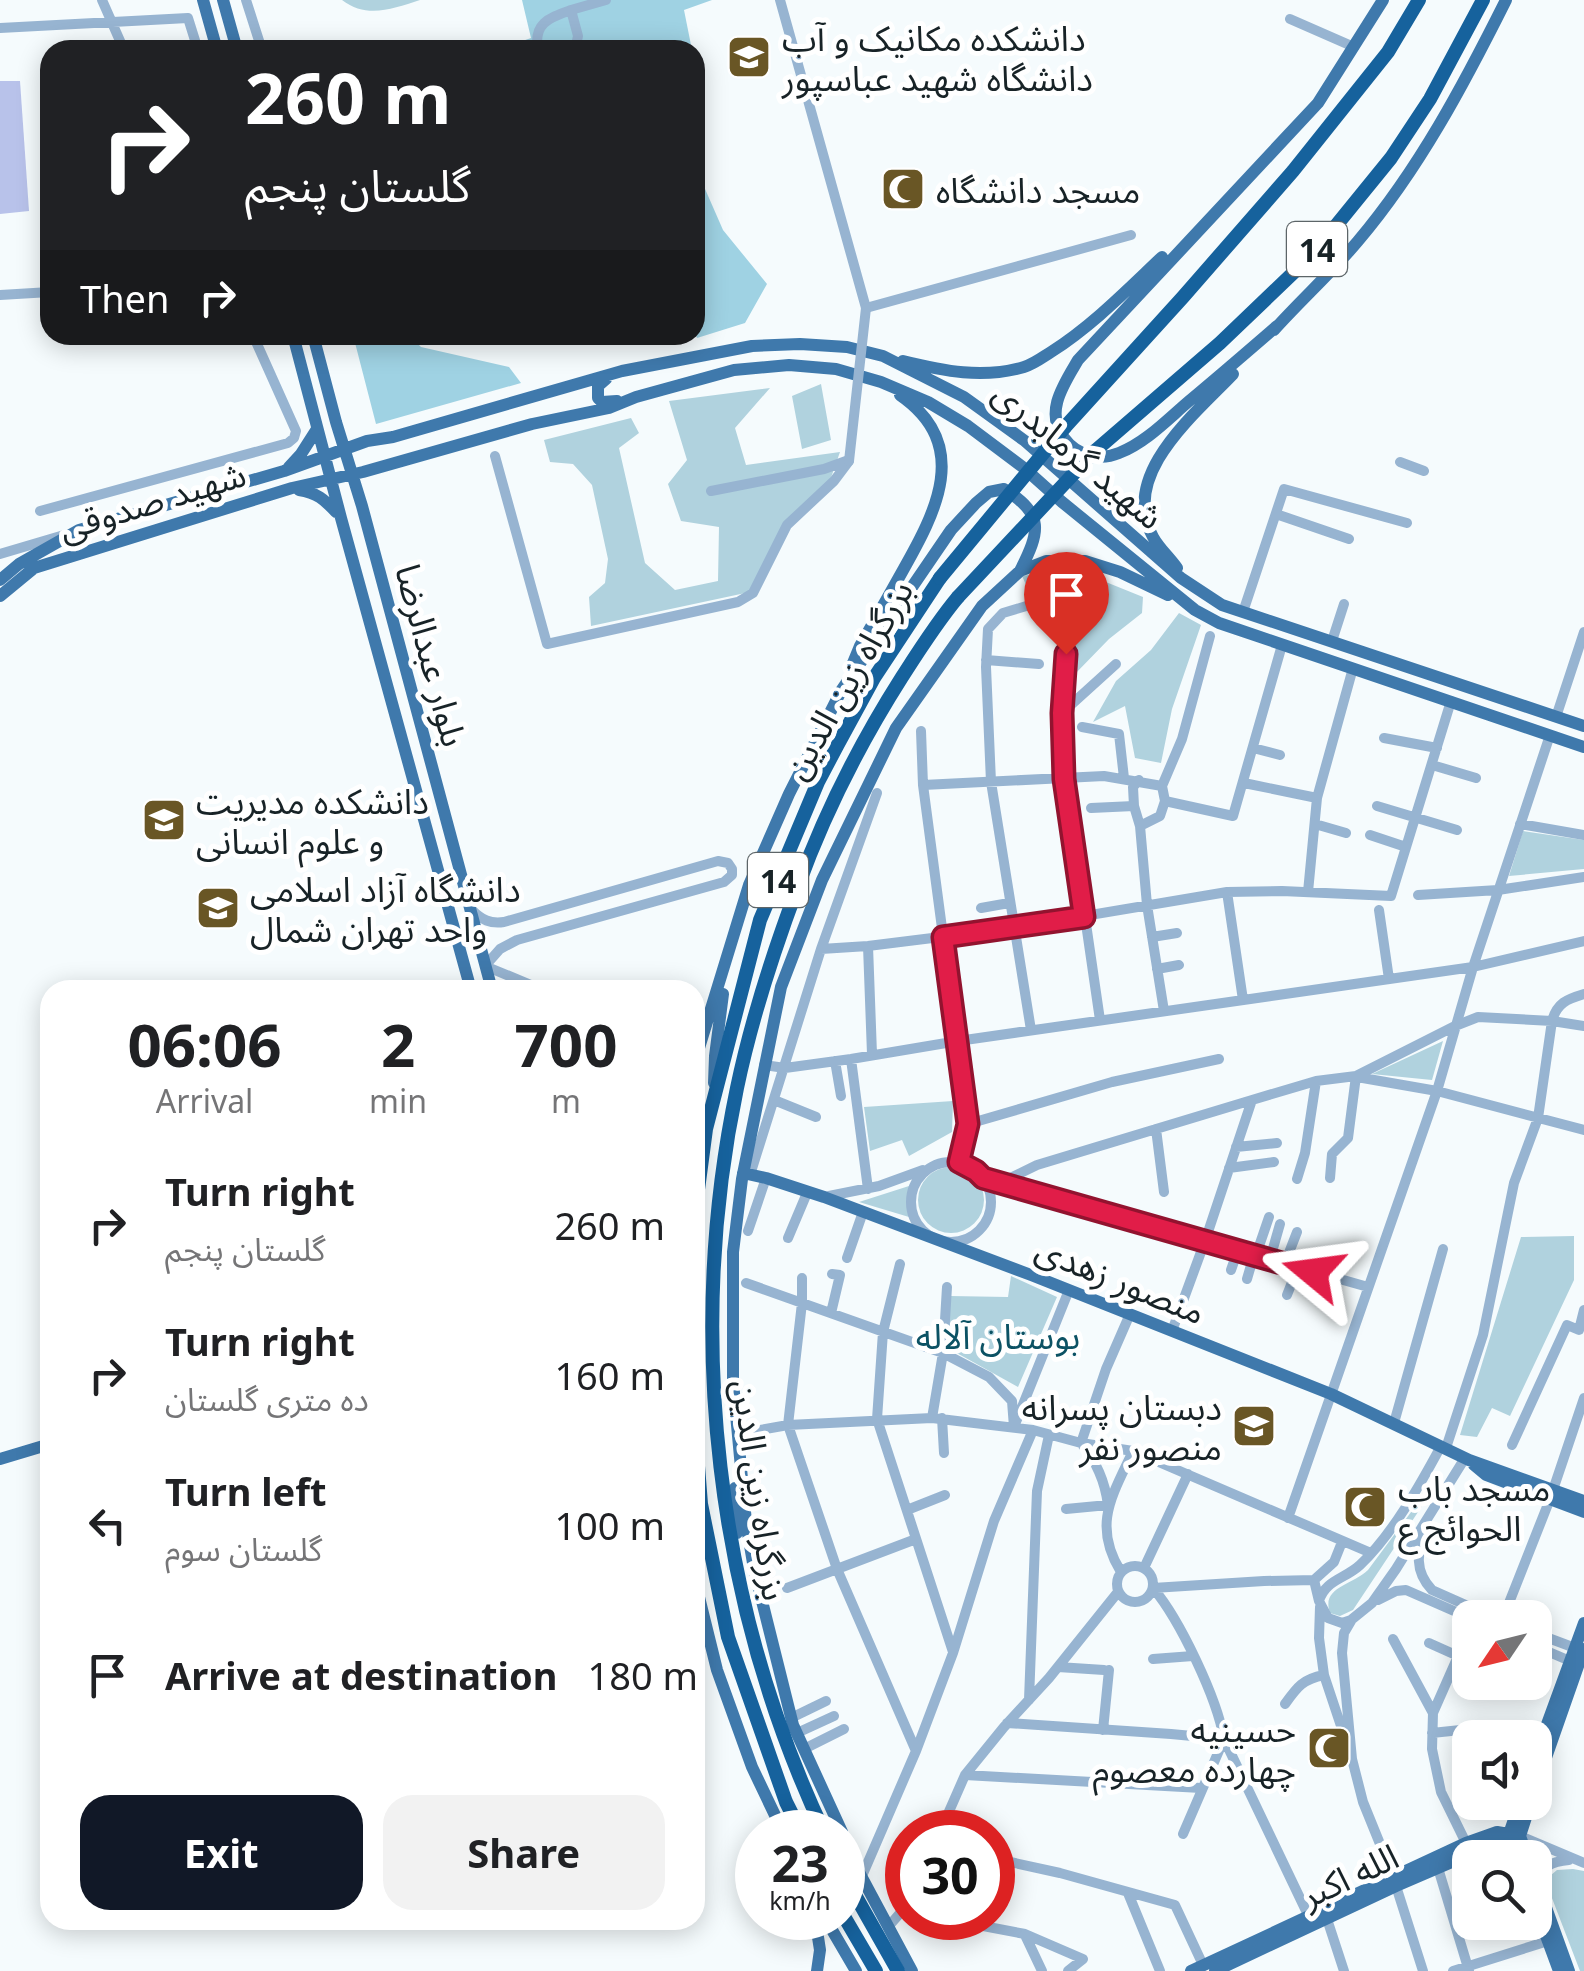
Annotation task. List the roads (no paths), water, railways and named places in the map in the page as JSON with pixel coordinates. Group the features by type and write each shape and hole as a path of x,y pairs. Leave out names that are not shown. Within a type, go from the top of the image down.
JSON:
{"highway":[{"name":"بزرگراه زین الدین","path":"705,1136 760,920 818,782 874,678 940,578 1065,426 1293,171 1388,52 1419,0"},
{"name":"بزرگراه زین الدین","path":"814,1810 763,1680 721,1474 714,1414 712,1333 718,1216 737,1087 776,943 814,842 848,770 938,620 1094,450 1220,343 1313,254 1401,144 1483,0"},
{"name":"بزرگراه زین الدین","path":"705,1524 728,1637 790,1810"},
{"path":"865,1913 898,1971"},
{"path":"858,1940 876,1971"}],"main road":[{"path":"203,0 214,40"},
{"path":"223,0 234,40"},
{"path":"1277,326 1153,432 1120,453 1098,458 1077,451 1056,423 1054,410 1062,386 1078,360 1318,103 1383,0"},
{"path":"1222,605 1179,570 1153,538 1144,496 1148,478 1177,434 1358,241 1451,105 1506,0"},
{"path":"883,356 950,372 982,374 1027,367 1066,343 1116,301 1230,195"},
{"name":"بلوار عبدالرضا","path":"296,345 468,980"},
{"name":"بلوار عبدالرضا","path":"316,345 489,980"},
{"name":"شهید گرمابدری","path":"344,450 622,371 752,346 846,347 883,356 964,398 1025,442 1181,578 1222,605 1584,726"},
{"name":"شهید گرمابدری","path":"352,474 532,424 610,408 734,370 789,366 836,369 928,402 968,426 1188,604 1219,624 1584,746"},
{"path":"622,371 602,381 598,398 609,403 636,397"},
{"path":"705,1029 749,885 860,646 926,531 942,484 940,447 926,420 881,382"},
{"path":"284,471 317,429"},
{"name":"شهید صدوقی","path":"0,580 18,564 79,530 344,450"},
{"name":"شهید صدوقی","path":"0,596 34,568 292,488 352,474"},
{"path":"292,488 324,498 341,518"},
{"path":"743,1590 735,1514 733,1252 764,1066 782,987 822,880 896,728 982,606 1020,571 1029,553 1037,529 1022,501 1004,489 990,492 976,503 951,530 842,690"},
{"path":"1020,571 1046,561 1085,560 1188,604"},
{"path":"1550,735 1556,716"},
{"path":"714,1097 720,1010 736,928"},
{"name":"منصور زهدی","path":"747,1174 824,1197 1331,1394 1584,1512"},
{"path":"733,1382 754,1570 792,1718 831,1810"},
{"path":"0,1459 40,1447"},
{"name":"منصور زهدی","path":"1551,1495 1584,1501"},
{"path":"705,1621 717,1670 752,1767 773,1810"},
{"path":"1552,1739 1580,1656 1584,1623"},
{"path":"1550,1720 1580,1656"},
{"path":"1514,1840 1517,1820"},
{"path":"1514,1835 1522,1820"},
{"path":"1476,1840 1497,1832 1514,1835 1517,1840"},
{"name":"الله اکبر","path":"1203,1969 1317,1920 1394,1881 1438,1868 1514,1835"},
{"path":"1394,1881 1452,1851"},
{"path":"865,1882 885,1921"},
{"path":"865,1899 885,1923"},
{"path":"1552,1924 1569,1971"},
{"path":"817,1971 818,1940"},
{"path":"838,1940 856,1971"},
{"path":"895,1940 912,1971"},
{"path":"1548,1941 1559,1971"}],"street":[{"path":"102,0 119,40"},
{"path":"246,0 259,40"},
{"path":"537,40 543,24 552,17 606,0"},
{"path":"494,456 547,644 738,602 753,593 787,525 834,481 849,460 866,308 780,0"},
{"path":"571,10 577,40"},
{"path":"0,28 188,18 195,40"},
{"path":"1290,20 1354,46"},
{"path":"866,308 1131,235"},
{"path":"0,295 40,293"},
{"path":"40,511 294,438 296,430 258,345"},
{"path":"711,491 824,469 849,460"},
{"path":"1400,462 1424,471"},
{"path":"1243,612 1284,489 1407,523"},
{"path":"1276,514 1349,539"},
{"path":"0,554 79,530"},
{"path":"16,548 22,557 18,564"},
{"path":"1031,1030 991,782 986,660 988,629 1003,613 1042,601"},
{"path":"1332,641 1344,604"},
{"path":"1556,716 1584,632"},
{"path":"1140,826 1160,816 1165,801 1162,786 1182,740 1210,636"},
{"path":"1165,801 1233,816 1282,645"},
{"path":"1066,654 1062,713 1064,779 1100,1020"},
{"path":"986,660 1039,664"},
{"path":"1062,713 1116,664"},
{"path":"1308,892 1318,798 1353,668"},
{"path":"820,948 1013,928 1227,892 1391,896 1451,701"},
{"path":"1082,727 1119,734 1124,778"},
{"path":"921,731 924,785 968,1124 959,1162"},
{"path":"1288,1518 1437,1090 1473,967 1550,735"},
{"path":"1384,738 1437,748"},
{"path":"1253,748 1280,754"},
{"path":"1432,765 1476,778"},
{"path":"924,785 1104,776 1162,786"},
{"path":"1139,780 1133,787 1134,806 1140,826 1146,905 1164,1011"},
{"path":"1244,783 1318,798"},
{"path":"747,1174 785,1068 820,948 877,793"},
{"path":"1091,808 1134,806"},
{"path":"1377,806 1457,830"},
{"path":"1315,824 1346,833"},
{"path":"1520,824 1584,835"},
{"path":"1370,836 1406,847"},
{"path":"468,907 491,924 718,861 728,862 732,869 732,875 724,882 524,938 500,949 485,966 519,980"},
{"path":"1418,895 1498,890 1584,877"},
{"path":"1227,892 1243,1000"},
{"path":"981,908 1009,902"},
{"path":"1379,910 1389,979"},
{"path":"521,918 514,923 513,930 524,938"},
{"path":"1152,937 1177,932"},
{"path":"764,1066 785,1068 850,1059 958,1040 1473,967 1584,940"},
{"path":"868,946 872,1054"},
{"path":"1157,969 1179,965"},
{"path":"1423,1971 1363,1802 1324,1675 1320,1604 1324,1588 1357,1568 1371,1553 1443,1447 1483,1335 1514,1183 1538,1118 1552,1021 1556,1009 1584,994"},
{"path":"1000,1182 1037,1165 1252,1100 1316,1082 1356,1076 1478,1017 1584,1026"},
{"path":"850,1059 868,1189"},
{"path":"968,1124 1112,1082 1219,1059"},
{"path":"835,1061 840,1096"},
{"path":"1356,1076 1437,1090 1584,1130"},
{"path":"1330,1178 1332,1154 1348,1138 1356,1076"},
{"path":"1297,1180 1316,1082"},
{"path":"774,1100 816,1117"},
{"path":"1172,1331 1252,1100"},
{"path":"1156,1129 1164,1192"},
{"path":"1236,1147 1277,1143"},
{"path":"824,1197 868,1189 938,1164 959,1162 976,1171 988,1188 990,1209 982,1229 973,1236 953,1242 938,1240 918,1224 910,1204 914,1184 928,1168"},
{"path":"1229,1168 1274,1162"},
{"path":"748,1230 766,1178"},
{"path":"983,1178 1368,1287"},
{"path":"788,1238 807,1193"},
{"path":"847,1258 863,1212"},
{"path":"1247,1280 1269,1217"},
{"path":"1270,1259 1280,1224"},
{"path":"1285,1264 1296,1232"},
{"path":"1394,1423 1443,1248"},
{"path":"1231,1270 1238,1250"},
{"path":"900,1264 883,1332 876,1420 953,1653"},
{"path":"1286,1295 1298,1267"},
{"path":"831,1313 840,1275 832,1274"},
{"path":"802,1278 788,1425 837,1568 916,1751"},
{"path":"746,1283 943,1354 989,1377 1012,1401 1014,1428"},
{"path":"944,1453 937,1418 947,1287"},
{"path":"1014,1428 1069,1290"},
{"path":"1512,1445 1567,1325 1582,1331 1584,1310"},
{"path":"1081,1444 1106,1369 1130,1314"},
{"path":"1510,1600 1584,1398"},
{"path":"737,1434 788,1425 937,1418 1033,1430 1081,1444 1133,1452 1371,1553"},
{"path":"865,1869 916,1751 953,1653 994,1521 1033,1430"},
{"path":"1028,1700 1037,1491 1049,1435"},
{"path":"1081,1444 1105,1484 1106,1539 1120,1572"},
{"path":"1108,1505 1133,1452"},
{"path":"1372,1603 1467,1459"},
{"path":"1144,1568 1188,1474"},
{"path":"1420,1482 1434,1480 1439,1484 1440,1497 1418,1551 1422,1578 1432,1590 1452,1602"},
{"path":"907,1510 946,1495"},
{"path":"1066,1509 1108,1505"},
{"path":"787,1588 916,1539"},
{"path":"1153,1588 1314,1580 1334,1562 1342,1542"},
{"path":"1153,1588 1147,1598 1137,1602 1126,1600 1118,1592 1117,1581 1120,1572 1131,1566 1144,1568 1152,1576 1153,1588 1177,1622 1193,1656 1224,1739 1344,1971"},
{"path":"1314,1580 1324,1613 1334,1622 1352,1620"},
{"path":"1352,1759 1342,1653 1344,1633 1352,1620 1372,1603 1396,1591 1406,1590 1452,1607"},
{"path":"950,1810 965,1775 1118,1592"},
{"path":"1393,1639 1433,1713"},
{"path":"1552,1642 1580,1656"},
{"path":"1429,1644 1452,1654"},
{"path":"1552,1650 1580,1656"},
{"path":"1152,1659 1193,1656"},
{"path":"1058,1667 1106,1670 1103,1730"},
{"path":"1452,1670 1433,1713 1432,1749 1441,1792 1464,1840"},
{"path":"1285,1704 1309,1678 1324,1675"},
{"path":"1029,1676 1037,1680 1049,1678"},
{"path":"792,1718 826,1701"},
{"path":"797,1733 834,1716"},
{"path":"1007,1723 1224,1739"},
{"path":"804,1750 844,1728"},
{"path":"1432,1733 1452,1731"},
{"path":"1183,1834 1224,1739"},
{"path":"965,1775 1201,1788"},
{"path":"1514,1835 1579,1861"},
{"path":"1552,1864 1579,1861"},
{"path":"1015,1863 1176,1904 1203,1969"},
{"path":"1438,1868 1468,1969"},
{"path":"1128,1893 1160,1971"},
{"path":"1015,1932 1084,1959 1068,1971"},
{"path":"1025,1934 1042,1971"},
{"path":"1453,1971 1548,1941"}],"place":[{"name":"دانشکده مکانیک و آب دانشگاه شهید عباسپور","path":"749,57"},
{"name":"مسجد دانشگاه","path":"903,189"},
{"name":"دانشکده مدیریت و علوم انسانی","path":"164,820"},
{"name":"دانشگاه آزاد اسلامی واحد تهران شمال","path":"218,908"},
{"name":"دبستان پسرانه منصور نفر","path":"1254,1426"},
{"name":"مسجد باب الحوائج ع","path":"1365,1507"},
{"name":"حسینیه چهارده معصوم","path":"1329,1748"}],"park label":[{"name":"بوستان آلاله","path":"998,1335"}]}
